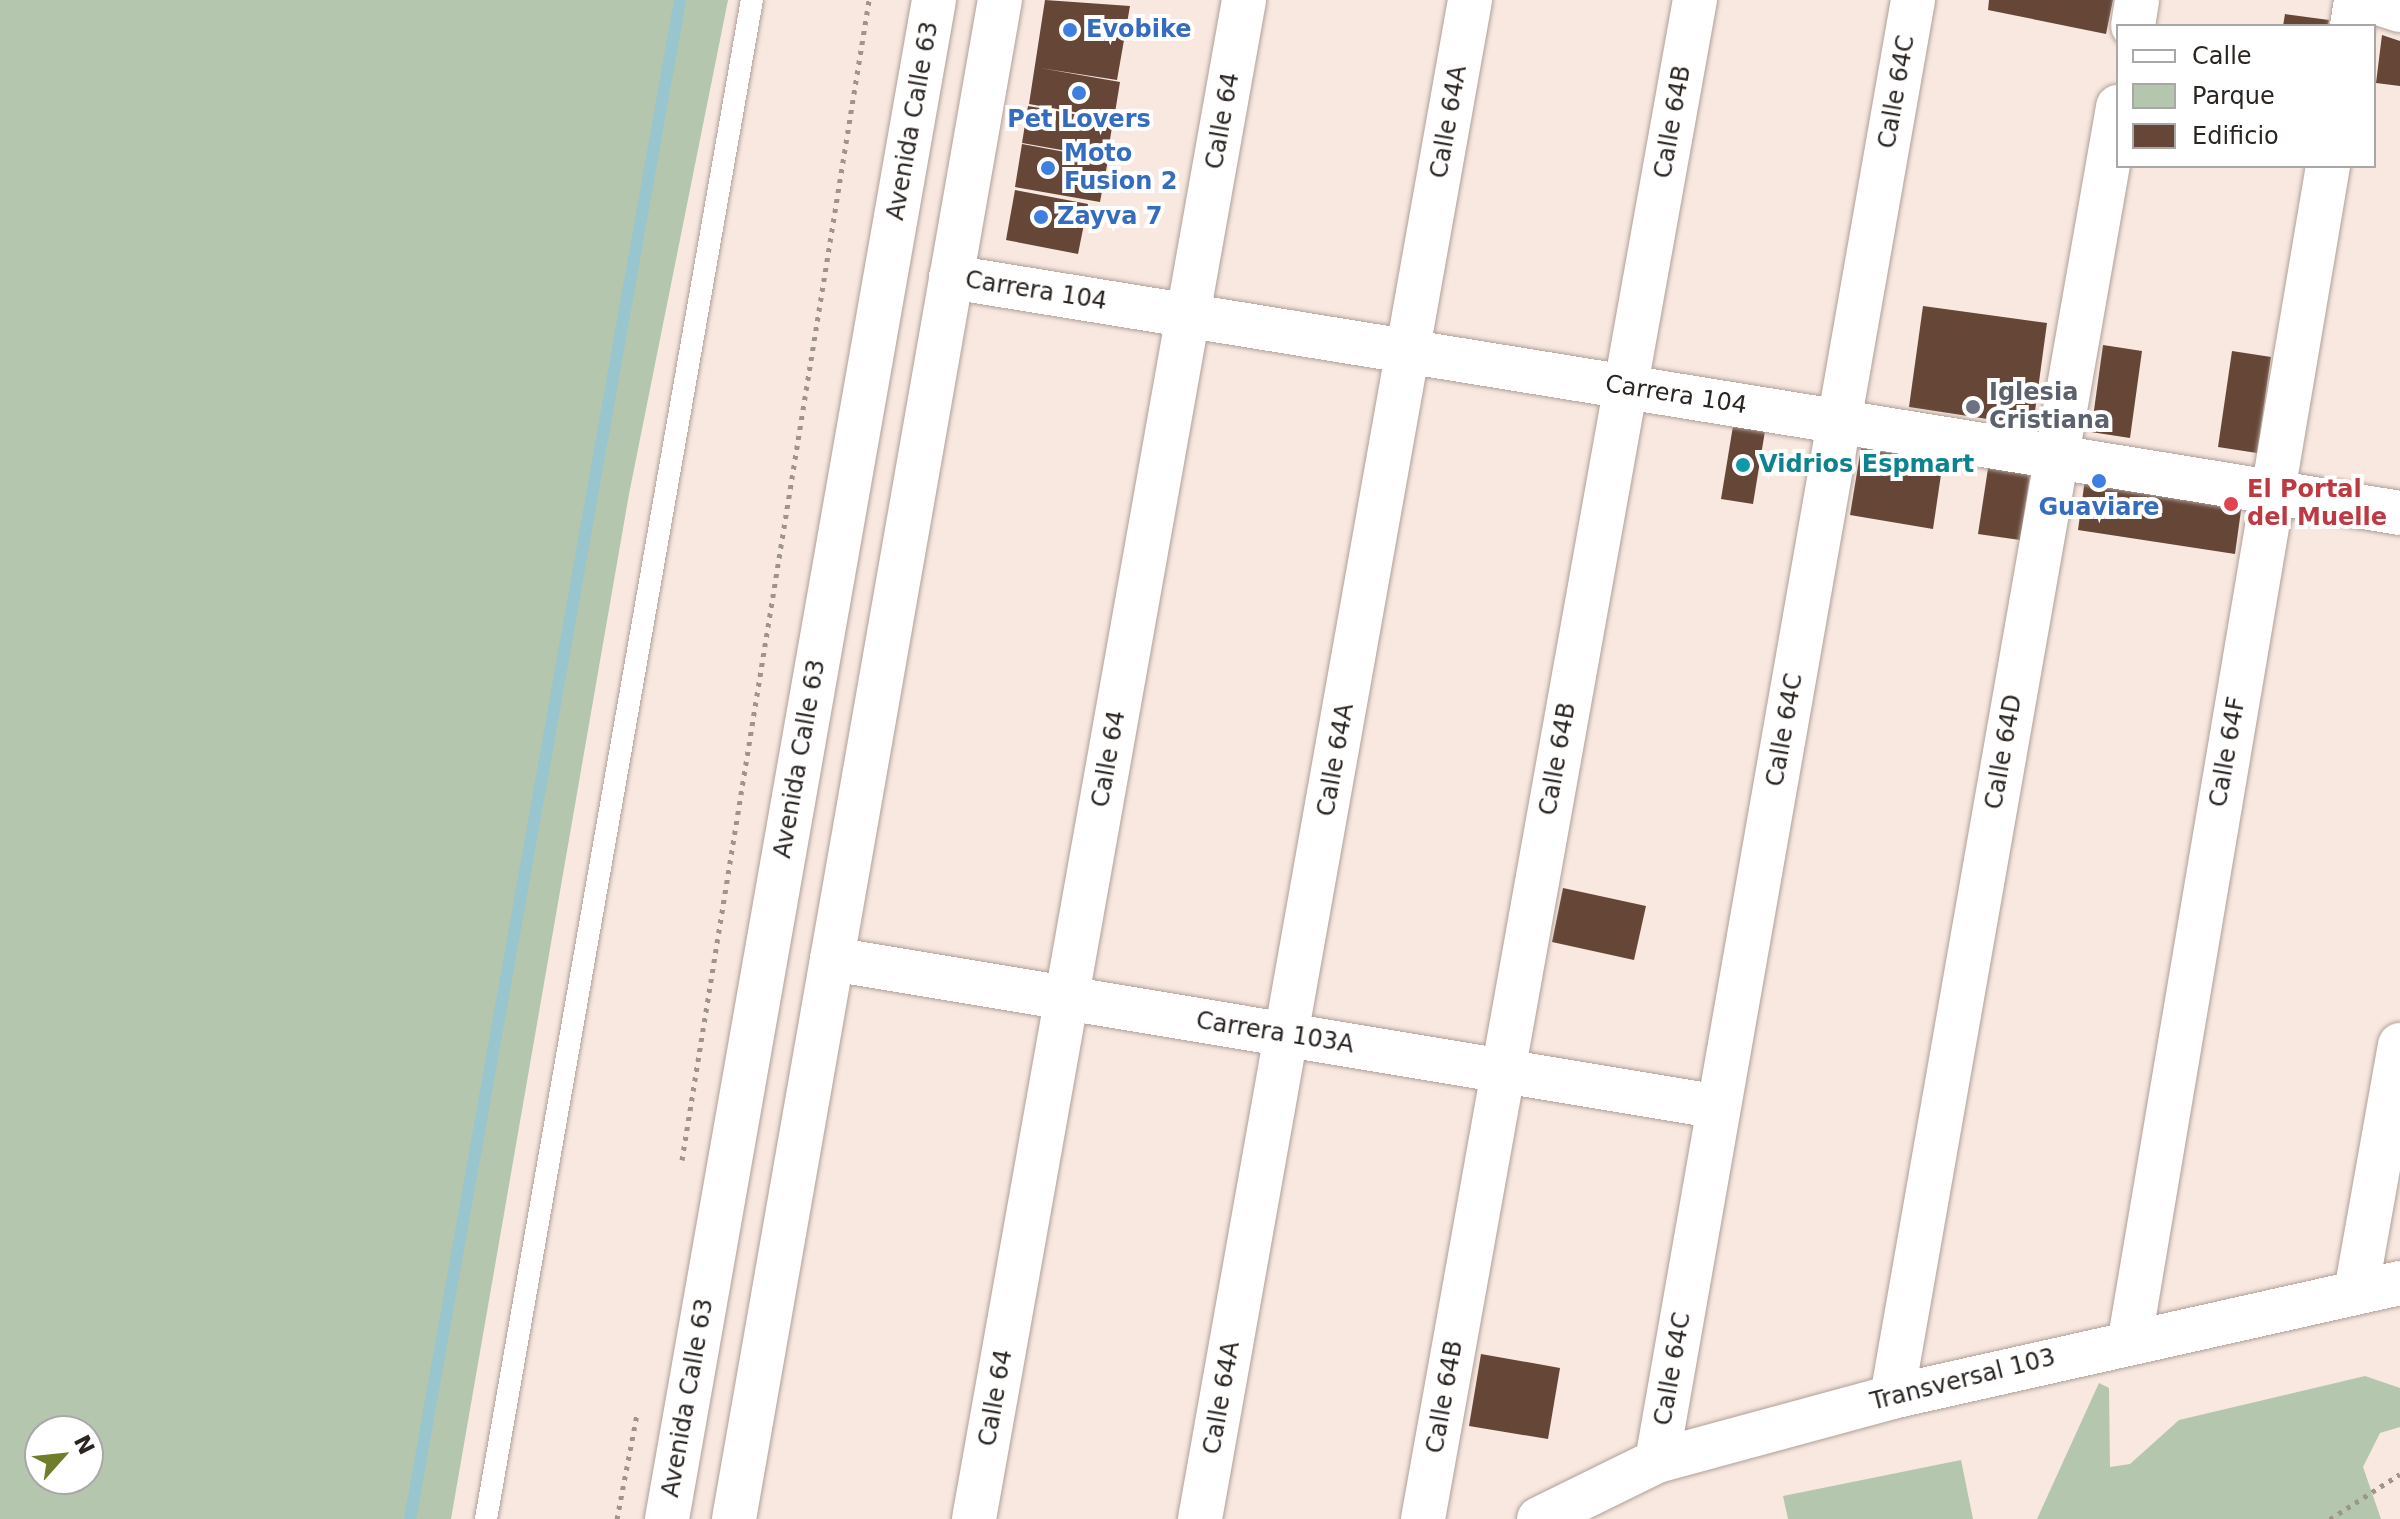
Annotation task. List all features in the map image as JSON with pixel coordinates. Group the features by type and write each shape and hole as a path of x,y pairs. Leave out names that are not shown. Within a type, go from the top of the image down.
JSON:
{"street":[{"name":"Avenida Calle 63","path":"667,1519 934,0"},
{"path":"734,1519 1000,0"},
{"name":"Calle 64","path":"974,1519 1244,0"},
{"name":"Calle 64A","path":"1200,1519 1470,0"},
{"name":"Calle 64B","path":"1423,1519 1695,0"},
{"name":"Calle 64C","path":"1657,1461 1913,0"},
{"path":"2133,24 2137,0"},
{"path":"2352,24 2356,0"},
{"path":"2369,0 2400,10"},
{"name":"Calle 64D","path":"1892,1397 2116,118"},
{"name":"Calle 64F","path":"2130,1339 2328,168"},
{"name":"Carrera 104","path":"951,277 2400,513"},
{"name":"Carrera 103A","path":"832,959 1719,1107"},
{"path":"2356,1292 2400,1045"},
{"name":"Transversal 103","path":"1539,1519 1657,1461 1892,1397 2130,1339 2400,1283"}],"lane":[{"path":"486,1519 752,0"}],"path":[{"path":"679,1177 869,0"},
{"path":"617,1519 640,1395"},
{"path":"2330,1519 2400,1474"}],"green space":[{"path":"0,0 728,0 629,494 451,1519 0,1519"},
{"path":"2365,1376 2400,1388 2400,1427 2380,1433 2363,1467 2381,1519 2037,1519 2099,1383 2109,1388 2110,1467 2130,1464 2179,1420"},
{"path":"1961,1460 1973,1519 1788,1519 1783,1496"}],"building":[{"path":"1045,0 1130,6 1117,80 1040,68 1120,82 1114,119 1029,104"},
{"path":"1989,0 2113,0 2106,34 1988,10"},
{"path":"2285,14 2329,20 2328,24 2283,24"},
{"path":"2382,35 2400,41 2400,86 2376,83"},
{"path":"1028,106 1113,121 1107,158 1022,143"},
{"path":"1022,144 1108,160 1100,202 1015,187"},
{"path":"1015,190 1088,204 1078,254 1006,240"},
{"path":"1923,306 2047,323 2033,426 1909,407"},
{"path":"2103,345 2142,351 2130,438 2091,432"},
{"path":"2232,351 2271,357 2257,453 2218,447"},
{"name":"Vidrios Espmart","path":"1733,426 1765,431 1753,504 1721,499"},
{"path":"1861,448 1943,461 1933,529 1850,515"},
{"path":"1989,462 2031,469 2020,540 1978,534"},
{"path":"2086,472 2243,496 2235,554 2078,530"},
{"path":"1563,888 1646,906 1634,960 1552,942"},
{"path":"1481,1354 1560,1368 1548,1439 1469,1426"}],"waterway":[{"path":"410,1519 680,0"}],"place":[{"name":"Evobike","path":"1070,30"},
{"name":"Pet Lovers","path":"1079,93"},
{"name":"Moto Fusion 2","path":"1048,168"},
{"name":"Zayva 7","path":"1041,217"},
{"name":"Iglesia Cristiana","path":"1973,407"},
{"name":"Vidrios Espmart","path":"1743,465"},
{"name":"Guaviare","path":"2099,481"},
{"name":"El Portal del Muelle","path":"2231,504"}]}
